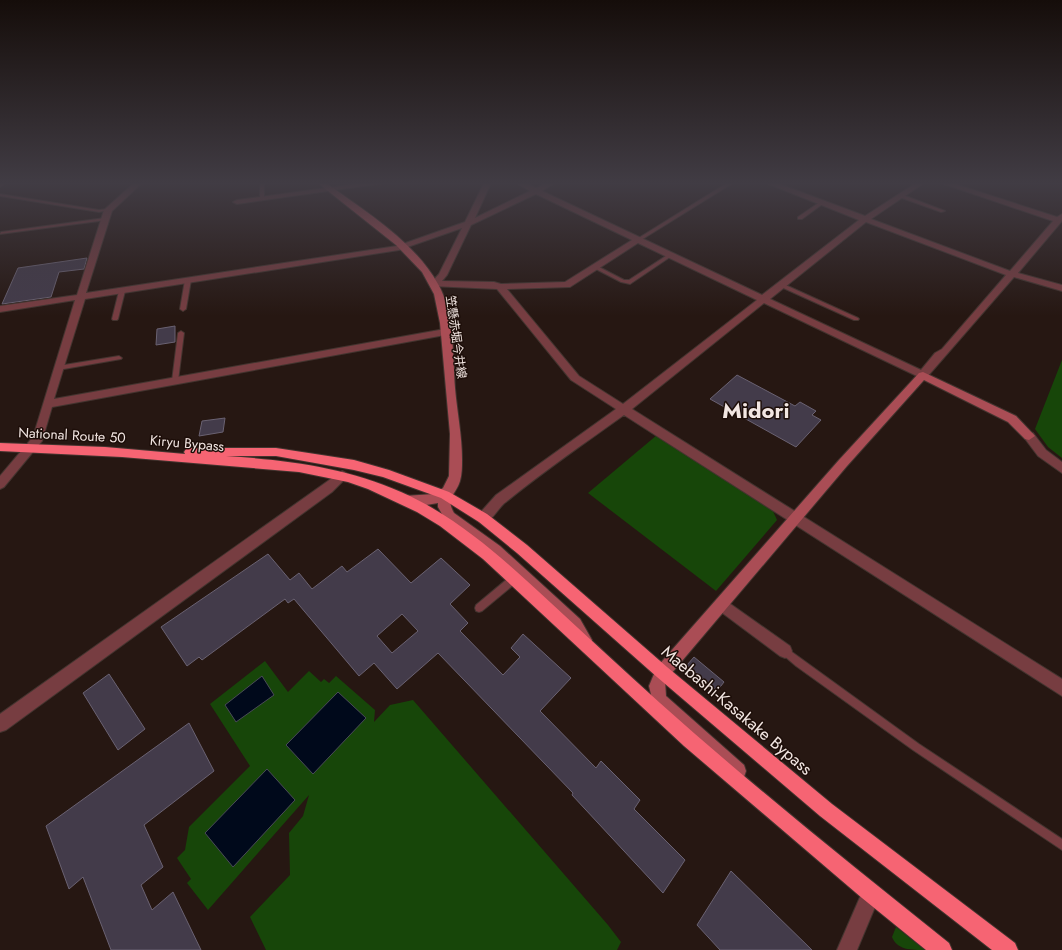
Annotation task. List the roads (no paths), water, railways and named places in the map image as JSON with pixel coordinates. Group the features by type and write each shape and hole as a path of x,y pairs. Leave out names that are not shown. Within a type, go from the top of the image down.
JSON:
{"highway":[{"name":"National Route 50","path":"0,447 142,454"},
{"name":"Kiryu Bypass","path":"142,454 219,451 296,454 373,470 445,495"},
{"name":"Kiryu Bypass","path":"142,454 168,458 279,464 342,476 374,486 408,500 451,526 515,578"},
{"name":"Maebashi-Kasakake Bypass","path":"445,495 483,518 522,549 662,672 826,810 1008,950"},
{"path":"515,578 594,652 754,796 871,895 942,950"}],"main road":[{"name":"笠懸赤堀今井線","path":"377,227 402,247 420,264 434,284 439,298 445,332 456,453 455,480 445,495"},
{"path":"754,796 745,778 660,701 656,692 656,683 662,672 796,519 842,463 923,375 1012,419 1029,436"},
{"path":"408,500 428,501 445,495 444,507 450,517 494,550 570,619 594,652"}],"street":[{"path":"0,484 40,434 47,404 102,227"},
{"path":"0,309 402,247 459,227"},
{"path":"434,284 443,275 467,227"},
{"path":"613,227 923,375 939,355 946,351 1053,227"},
{"path":"483,518 500,499 624,409 855,227"},
{"path":"888,227 1012,274 1062,288"},
{"path":"434,284 494,285 500,287 564,286 597,268 639,239"},
{"path":"500,287 575,378 1062,688"},
{"path":"47,404 445,332"},
{"path":"1029,436 1042,453 1062,468"},
{"path":"0,724 328,489 342,476"},
{"path":"722,604 785,651"},
{"path":"847,950 871,895"}],"lane":[{"path":"1,233 34,227"},
{"path":"639,239 658,227"},
{"path":"597,268 623,281 630,282 671,255"},
{"path":"183,309 188,280"},
{"path":"781,285 856,319"},
{"path":"115,318 122,291"},
{"path":"175,381 181,333"},
{"path":"58,368 119,358"},
{"path":"479,608 515,578"},
{"path":"785,651 799,663 916,747 1062,845"}],"water":[{"path":"262,676 274,695 236,722 225,705"},
{"path":"338,692 366,718 313,774 286,745"},
{"path":"267,769 295,800 233,867 205,833"}],"district":[{"name":"Midori","path":"756,410"}]}
